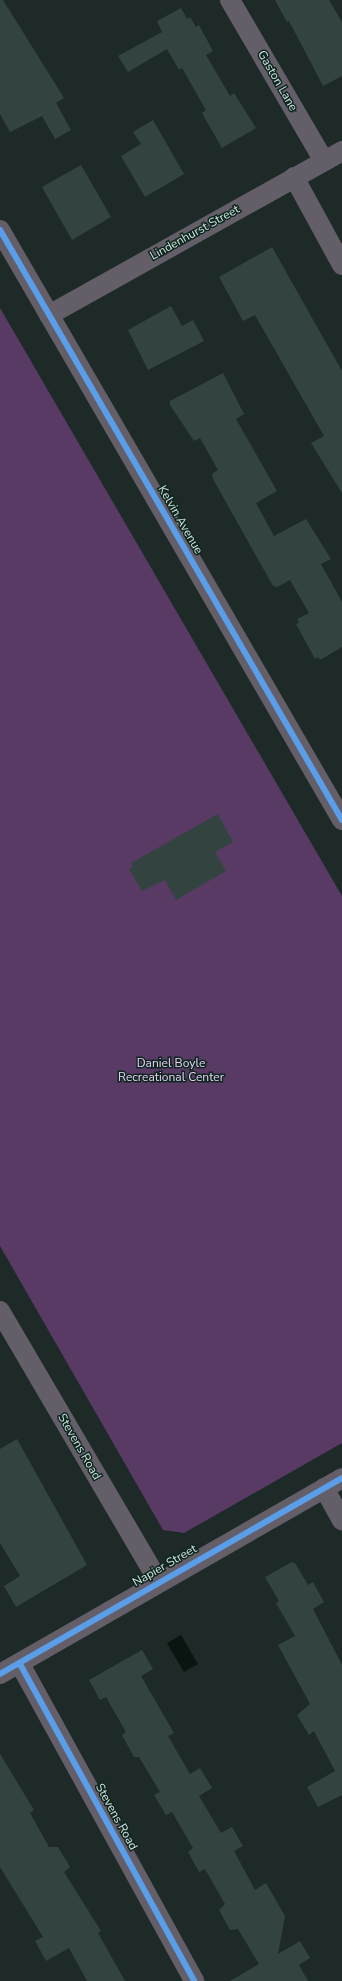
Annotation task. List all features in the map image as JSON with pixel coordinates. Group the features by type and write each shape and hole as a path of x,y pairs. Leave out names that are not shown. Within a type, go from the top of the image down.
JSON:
{"street":[{"name":"Gaston Lane","path":"230,0 324,161"},
{"name":"Lindenhurst Street","path":"49,315 342,151"},
{"path":"294,177 342,265"},
{"name":"Kelvin Avenue","path":"0,230 342,820"},
{"name":"Stevens Road","path":"0,1311 159,1582"},
{"name":"Napier Street","path":"0,1674 20,1664 159,1582 342,1478"},
{"path":"324,1488 342,1520"},
{"name":"Stevens Road","path":"20,1664 194,1981"}],"green space":[{"name":"Daniel Boyle Recreational Center","path":"0,308 342,896 342,1443 184,1533 163,1530 0,1246"}],"shaded area":[{"path":"181,1635 198,1664 184,1672 167,1643"}],"building":[{"path":"0,0 3,0 64,98 56,103 71,130 55,139 42,116 10,132 0,114"},
{"path":"275,0 329,0 342,22 342,76 323,86 289,21 287,22"},
{"path":"181,8 187,19 190,17 196,27 199,25 213,51 206,55 230,96 234,93 256,128 222,148 202,113 206,110 182,68 179,70 167,49 128,72 118,56 162,32 157,21"},
{"path":"153,120 184,174 145,197 121,156 141,144 133,132"},
{"path":"81,165 111,217 72,240 42,187"},
{"path":"272,247 342,371 342,493 311,443 324,436 255,315 243,321 219,277"},
{"path":"171,306 182,326 193,320 204,341 148,370 128,330"},
{"path":"223,373 244,414 236,419 277,491 256,503 274,536 306,519 331,559 321,564 342,602 342,647 320,660 318,657 315,659 296,624 299,623 297,619 309,613 290,580 277,587 273,586 213,479 212,474 218,470 200,438 194,441 170,405 170,401"},
{"path":"218,814 233,842 215,852 226,871 176,900 165,880 142,891 129,869 133,867 131,863"},
{"path":"17,1439 87,1565 16,1607 4,1586 20,1576 0,1543 0,1449"},
{"path":"292,1562 295,1563 308,1585 313,1582 324,1602 313,1609 342,1665 342,1795 318,1807 307,1787 335,1771 314,1731 309,1735 297,1715 310,1704 278,1645 295,1636 276,1603 279,1601 265,1577"},
{"path":"142,1650 153,1669 141,1676 174,1733 168,1736 190,1774 200,1768 212,1788 199,1796 221,1833 232,1827 243,1846 234,1851 255,1890 266,1883 285,1916 278,1954 300,1941 310,1958 299,1965 308,1981 230,1981 259,1964 238,1929 230,1930 219,1910 225,1904 205,1869 199,1872 188,1852 193,1848 172,1812 166,1815 154,1795 160,1792 139,1757 134,1757 122,1735 126,1732 106,1697 100,1700 89,1680"},
{"path":"0,1754 34,1810 30,1813 49,1847 58,1847 70,1867 64,1872 101,1931 98,1933 125,1981 87,1981 69,1948 46,1961 35,1941 43,1937 0,1867"}],"cycle path":[{"path":"0,230 342,820"},
{"path":"0,1674 342,1478"},
{"path":"20,1664 194,1981"}]}
